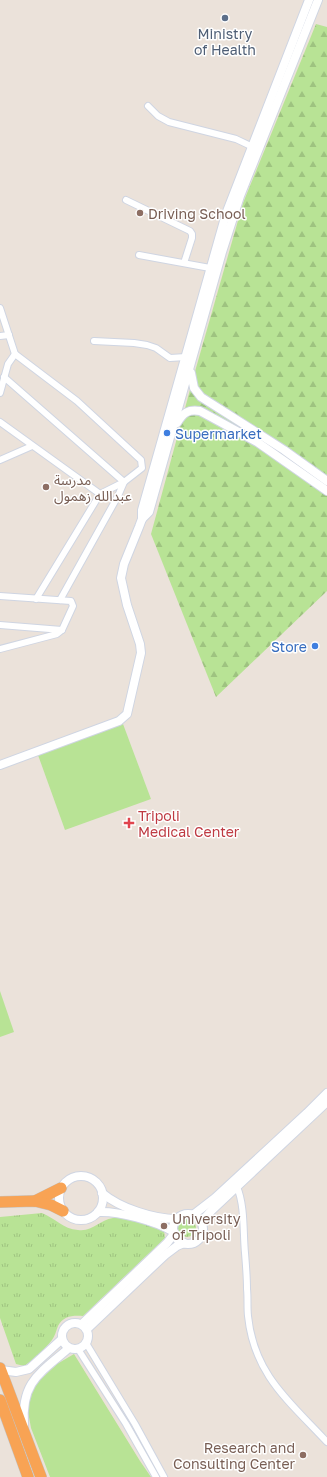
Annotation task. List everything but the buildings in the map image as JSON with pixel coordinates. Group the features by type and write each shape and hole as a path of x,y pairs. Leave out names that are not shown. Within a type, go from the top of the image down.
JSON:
{"highway":[{"path":"35,1201 61,1188"},
{"path":"0,1202 35,1201 47,1204 63,1211"},
{"path":"0,1369 41,1477"},
{"path":"0,1400 28,1477"}],"street":[{"path":"0,764 119,721 127,714 141,648 123,591 121,578 124,564 142,520 149,512 222,252 255,148 309,0"},
{"path":"142,520 142,510 226,214 318,0"},
{"path":"148,106 158,116 169,122 236,139 255,148"},
{"path":"126,200 190,230 192,238 184,263"},
{"path":"139,256 210,268"},
{"path":"0,308 15,354 78,402 141,460 142,468 124,482 100,494 36,599"},
{"path":"0,336 9,335"},
{"path":"94,341 147,345 156,348 170,358 186,357"},
{"path":"0,391 8,364 15,354"},
{"path":"0,365 8,364"},
{"path":"190,368 192,380 197,393 206,401 222,411 257,442 327,491"},
{"path":"4,378 124,482"},
{"path":"172,431 180,417 188,411 200,411 217,420 235,424 284,450 327,482"},
{"path":"217,420 222,411"},
{"path":"0,422 100,494"},
{"path":"0,460 32,446"},
{"path":"60,600 118,496 124,482"},
{"path":"0,596 71,601 73,606 62,630 57,634 0,649"},
{"path":"0,625 62,630"},
{"path":"193,1215 208,1205 327,1093"},
{"path":"201,1222 237,1186 327,1102"},
{"path":"81,1176 92,1179 100,1187 102,1193 102,1203 98,1212 83,1220 72,1218 63,1211 59,1200 61,1188 69,1179 81,1176"},
{"path":"237,1186 242,1214 247,1276 248,1316 252,1339 269,1379 327,1442"},
{"path":"102,1193 124,1206 162,1218 177,1219"},
{"path":"98,1212 120,1213 161,1225 174,1233 177,1238 184,1243"},
{"path":"184,1214 193,1215 198,1218 201,1222 203,1231 199,1238 192,1243 184,1243 177,1246 165,1255 84,1327 168,1243 174,1233 174,1225 177,1219 184,1214"},
{"path":"74,1322 84,1327 88,1337 86,1343 78,1349 69,1348 64,1344 62,1339 62,1331 67,1325 74,1322"},
{"path":"0,1369 16,1372 29,1369 62,1339"},
{"path":"86,1343 135,1424 164,1477"},
{"path":"25,1433 23,1410 30,1385 35,1378 69,1348"},
{"path":"78,1349 126,1424 156,1477"}],"green space":[{"path":"316,24 327,27 327,591 216,697 151,534 243,203"},
{"path":"123,724 151,799 65,830 38,755"},
{"path":"0,991 14,1032 0,1037"},
{"path":"42,1213 63,1226 78,1230 92,1228 108,1219 124,1219 164,1230 165,1238 83,1316 72,1316 65,1318 58,1326 54,1337 49,1344 43,1351 24,1366 16,1364 0,1318 0,1217"},
{"path":"183,1219 191,1219 196,1224 194,1235 191,1237 183,1237 178,1232 178,1224"},
{"path":"74,1354 151,1477 50,1477 31,1428 27,1406 35,1385 57,1364"}],"place":[{"name":"Ministry of Health","path":"225,18"},
{"name":"Driving School","path":"140,213"},
{"name":"Supermarket","path":"167,433"},
{"name":"مدرسة عبدالله زهمول","path":"46,487"},
{"name":"Store","path":"315,646"},
{"name":"Tripoli Medical Center","path":"129,823"},
{"name":"University of Tripoli","path":"164,1226"},
{"name":"Research and Consulting Center","path":"303,1455"}]}
